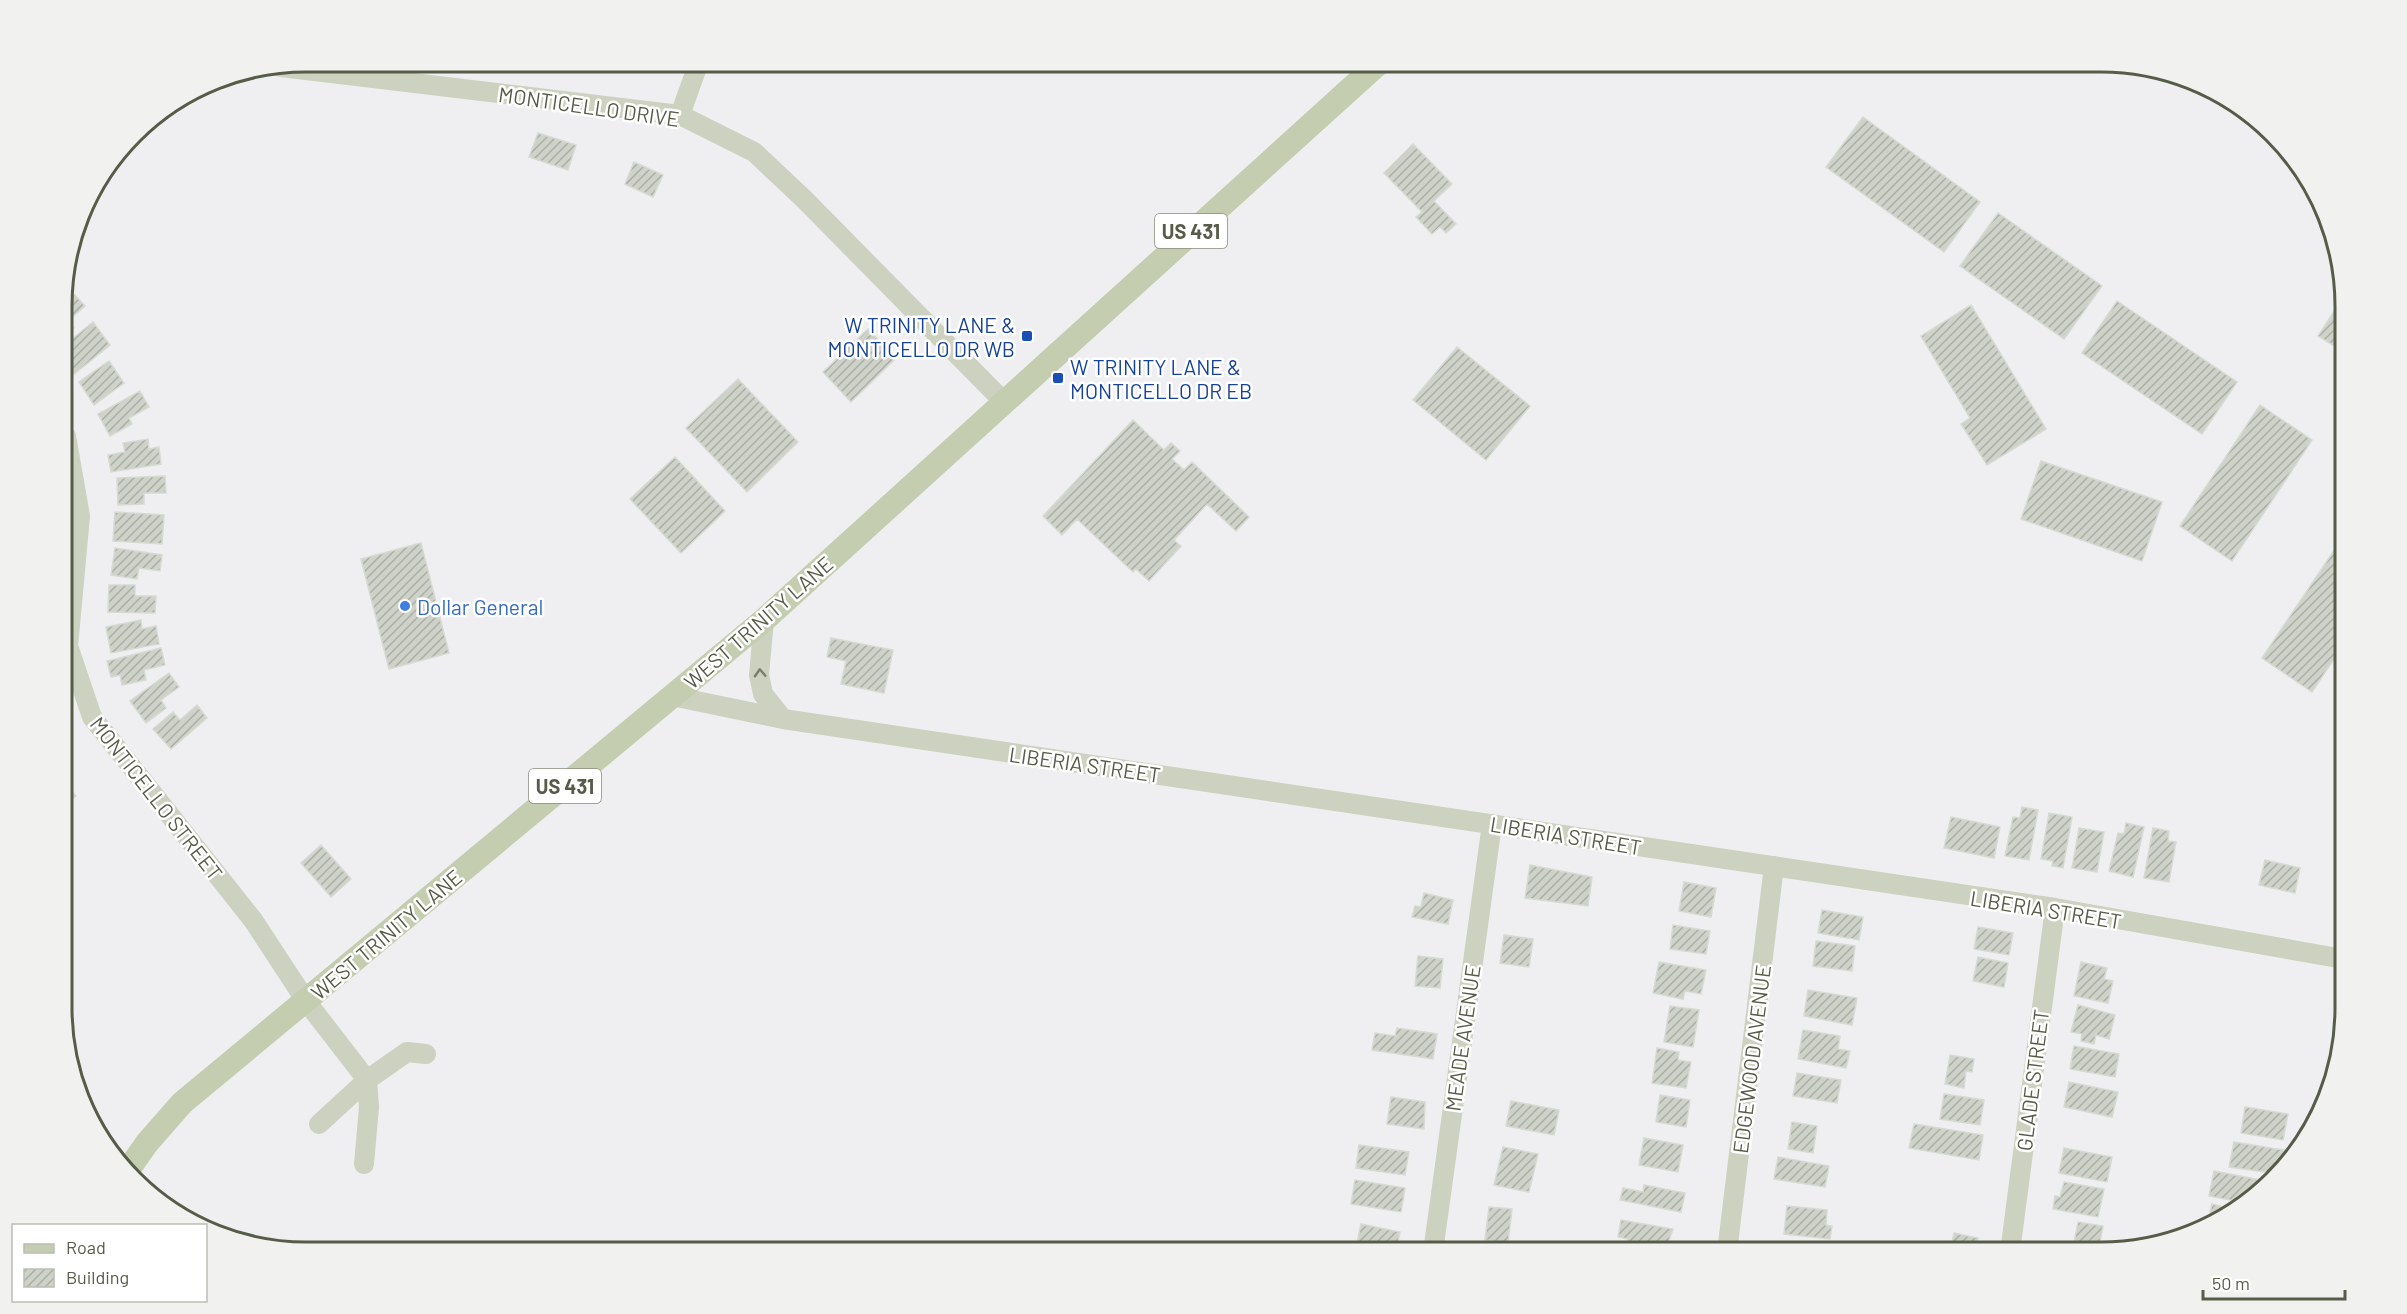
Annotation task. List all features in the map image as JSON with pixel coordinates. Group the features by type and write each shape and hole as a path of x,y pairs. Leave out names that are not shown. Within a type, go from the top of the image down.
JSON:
{"main road":[{"name":"WEST TRINITY LANE","path":"133,1165 147,1143 182,1103 764,620 1369,72"}],"street":[{"name":"MONTICELLO DRIVE","path":"323,72 680,115 754,152 1004,402"},
{"path":"680,115 695,72"},
{"name":"MONTICELLO STREET","path":"72,470 80,516 72,603"},
{"path":"764,620 759,675 764,694 783,719"},
{"name":"MONTICELLO STREET","path":"72,658 92,717 253,920 306,1001 367,1080"},
{"name":"LIBERIA STREET","path":"672,696 783,719 2055,908 2335,957"},
{"name":"MEADE AVENUE","path":"1434,1242 1492,824"},
{"name":"EDGEWOOD AVENUE","path":"1728,1242 1774,866"},
{"name":"GLADE STREET","path":"2011,1242 2055,908"},
{"path":"319,1124 367,1080 407,1052 426,1054"},
{"path":"364,1164 369,1107 367,1080"}],"building":[{"path":"1863,117 1980,202 1944,252 1826,167"},
{"path":"538,133 576,145 568,170 529,157"},
{"path":"1413,144 1452,184 1434,201 1456,224 1446,233 1440,227 1432,234 1416,217 1422,212 1384,173"},
{"path":"634,162 663,175 653,197 625,184"},
{"path":"1998,213 2102,286 2064,339 1960,266"},
{"path":"73,295 85,306 72,317 72,306"},
{"path":"2117,301 2237,382 2202,434 2082,353"},
{"path":"1971,305 2046,429 1987,465 1961,424 1970,418 1921,336"},
{"path":"2335,310 2335,346 2318,336"},
{"path":"93,322 110,345 73,375 72,339"},
{"path":"868,329 896,358 851,402 823,372"},
{"path":"1457,347 1530,406 1486,460 1413,400"},
{"path":"109,361 124,383 94,405 79,382"},
{"path":"738,379 798,442 747,492 686,428"},
{"path":"140,391 149,407 129,418 132,424 110,436 98,414"},
{"path":"2260,405 2312,440 2232,561 2180,526"},
{"path":"1133,420 1164,450 1171,443 1180,451 1172,459 1184,470 1192,462 1249,517 1236,531 1207,504 1174,540 1181,546 1149,581 1136,569 1133,572 1077,519 1062,535 1043,516"},
{"path":"148,439 149,449 159,447 161,464 111,472 108,455 125,452 123,443"},
{"path":"675,457 725,511 681,553 630,499"},
{"path":"2041,461 2162,502 2142,561 2021,519"},
{"path":"165,476 166,493 144,493 144,504 118,505 117,478"},
{"path":"115,512 164,515 162,544 113,541"},
{"name":"Dollar General","path":"421,543 449,653 389,669 361,559"},
{"path":"115,548 162,555 160,571 139,568 137,579 111,575"},
{"path":"2335,549 2335,658 2312,692 2262,658"},
{"path":"109,585 135,585 135,596 156,596 155,613 108,612"},
{"path":"141,620 142,629 156,626 159,644 111,653 106,627"},
{"path":"831,638 893,650 884,693 841,684 846,661 827,657"},
{"path":"161,648 165,665 144,670 146,680 122,685 120,675 111,677 107,661"},
{"path":"169,673 179,687 161,700 166,708 146,723 130,701"},
{"path":"197,705 207,718 171,749 153,729 173,712 180,720"},
{"path":"2022,807 2038,810 2029,860 2005,856 2013,817 2020,818"},
{"path":"2049,813 2072,817 2063,868 2052,866 2053,861 2041,859"},
{"path":"1951,817 2000,827 1994,858 1944,848"},
{"path":"2126,823 2144,827 2133,877 2109,871 2118,833 2124,834"},
{"path":"2079,828 2104,832 2097,872 2072,868"},
{"path":"2153,828 2169,831 2168,841 2176,842 2169,882 2144,878"},
{"path":"321,845 351,879 331,897 301,863"},
{"path":"2265,860 2300,868 2295,893 2259,885"},
{"path":"1530,865 1592,877 1588,906 1525,898"},
{"path":"1684,882 1716,888 1711,917 1679,911"},
{"path":"1424,893 1453,900 1448,924 1412,917 1415,906 1421,907"},
{"path":"1822,910 1863,917 1859,940 1818,933"},
{"path":"1673,925 1710,931 1706,954 1670,949"},
{"path":"1978,927 2013,933 2009,955 1974,949"},
{"path":"1504,935 1533,939 1529,967 1500,963"},
{"path":"1816,941 1855,946 1852,971 1813,966"},
{"path":"1418,956 1443,959 1440,988 1415,986"},
{"path":"1978,957 2008,963 2004,987 1973,981"},
{"path":"1659,962 1706,970 1701,994 1685,991 1683,999 1653,993"},
{"path":"2081,962 2107,968 2104,979 2113,981 2108,1003 2074,996"},
{"path":"1808,990 1857,998 1852,1025 1804,1016"},
{"path":"2078,1005 2115,1015 2109,1039 2096,1035 2094,1044 2081,1041 2082,1034 2071,1032"},
{"path":"1670,1006 1699,1010 1693,1047 1664,1042"},
{"path":"1397,1028 1437,1034 1433,1059 1372,1050 1375,1033 1395,1036"},
{"path":"1803,1030 1840,1036 1838,1049 1850,1051 1846,1068 1798,1059"},
{"path":"2074,1046 2119,1054 2115,1077 2070,1069"},
{"path":"1657,1048 1679,1052 1678,1060 1691,1062 1686,1088 1652,1083"},
{"path":"1950,1055 1974,1059 1972,1072 1966,1071 1964,1088 1945,1084"},
{"path":"1797,1073 1841,1080 1837,1103 1793,1096"},
{"path":"2069,1082 2118,1092 2112,1117 2064,1107"},
{"path":"1944,1094 1984,1100 1980,1125 1940,1119"},
{"path":"1660,1095 1690,1100 1686,1127 1656,1122"},
{"path":"1391,1097 1425,1102 1424,1129 1387,1124"},
{"path":"1511,1101 1559,1110 1554,1135 1506,1126"},
{"path":"2245,1107 2288,1114 2283,1140 2241,1133"},
{"path":"1792,1122 1817,1126 1813,1153 1788,1149"},
{"path":"1914,1124 1983,1135 1979,1160 1909,1148"},
{"path":"1644,1138 1683,1145 1678,1172 1639,1165"},
{"path":"2234,1142 2284,1150 2283,1155 2267,1172 2229,1167"},
{"path":"1359,1145 1409,1152 1405,1175 1356,1168"},
{"path":"1503,1147 1538,1154 1529,1192 1494,1185"},
{"path":"2064,1148 2112,1157 2107,1182 2059,1173"},
{"path":"1778,1157 1829,1166 1825,1187 1774,1179"},
{"path":"2214,1171 2259,1180 2234,1201 2209,1196"},
{"path":"1355,1180 1405,1188 1401,1212 1351,1204"},
{"path":"2064,1182 2104,1189 2098,1217 2053,1209 2055,1196 2060,1197"},
{"path":"1644,1185 1685,1193 1681,1212 1620,1200 1623,1188 1643,1192"},
{"path":"2212,1204 2224,1207 2218,1211 2209,1215"},
{"path":"1787,1206 1827,1210 1826,1225 1832,1226 1830,1239 1784,1234"},
{"path":"1489,1207 1512,1209 1508,1242 1485,1240"},
{"path":"1621,1220 1673,1229 1668,1242 1628,1242 1628,1239 1618,1237"},
{"path":"2078,1222 2103,1226 2100,1242 2074,1242"},
{"path":"1361,1224 1400,1232 1398,1242 1357,1242"},
{"path":"1954,1233 1978,1238 1977,1242 1952,1242"}],"place":[{"name":"W TRINITY LANE & MONTICELLO DR WB","path":"1027,336"},
{"name":"W TRINITY LANE & MONTICELLO DR EB","path":"1058,378"},
{"name":"Dollar General","path":"405,606"}]}
